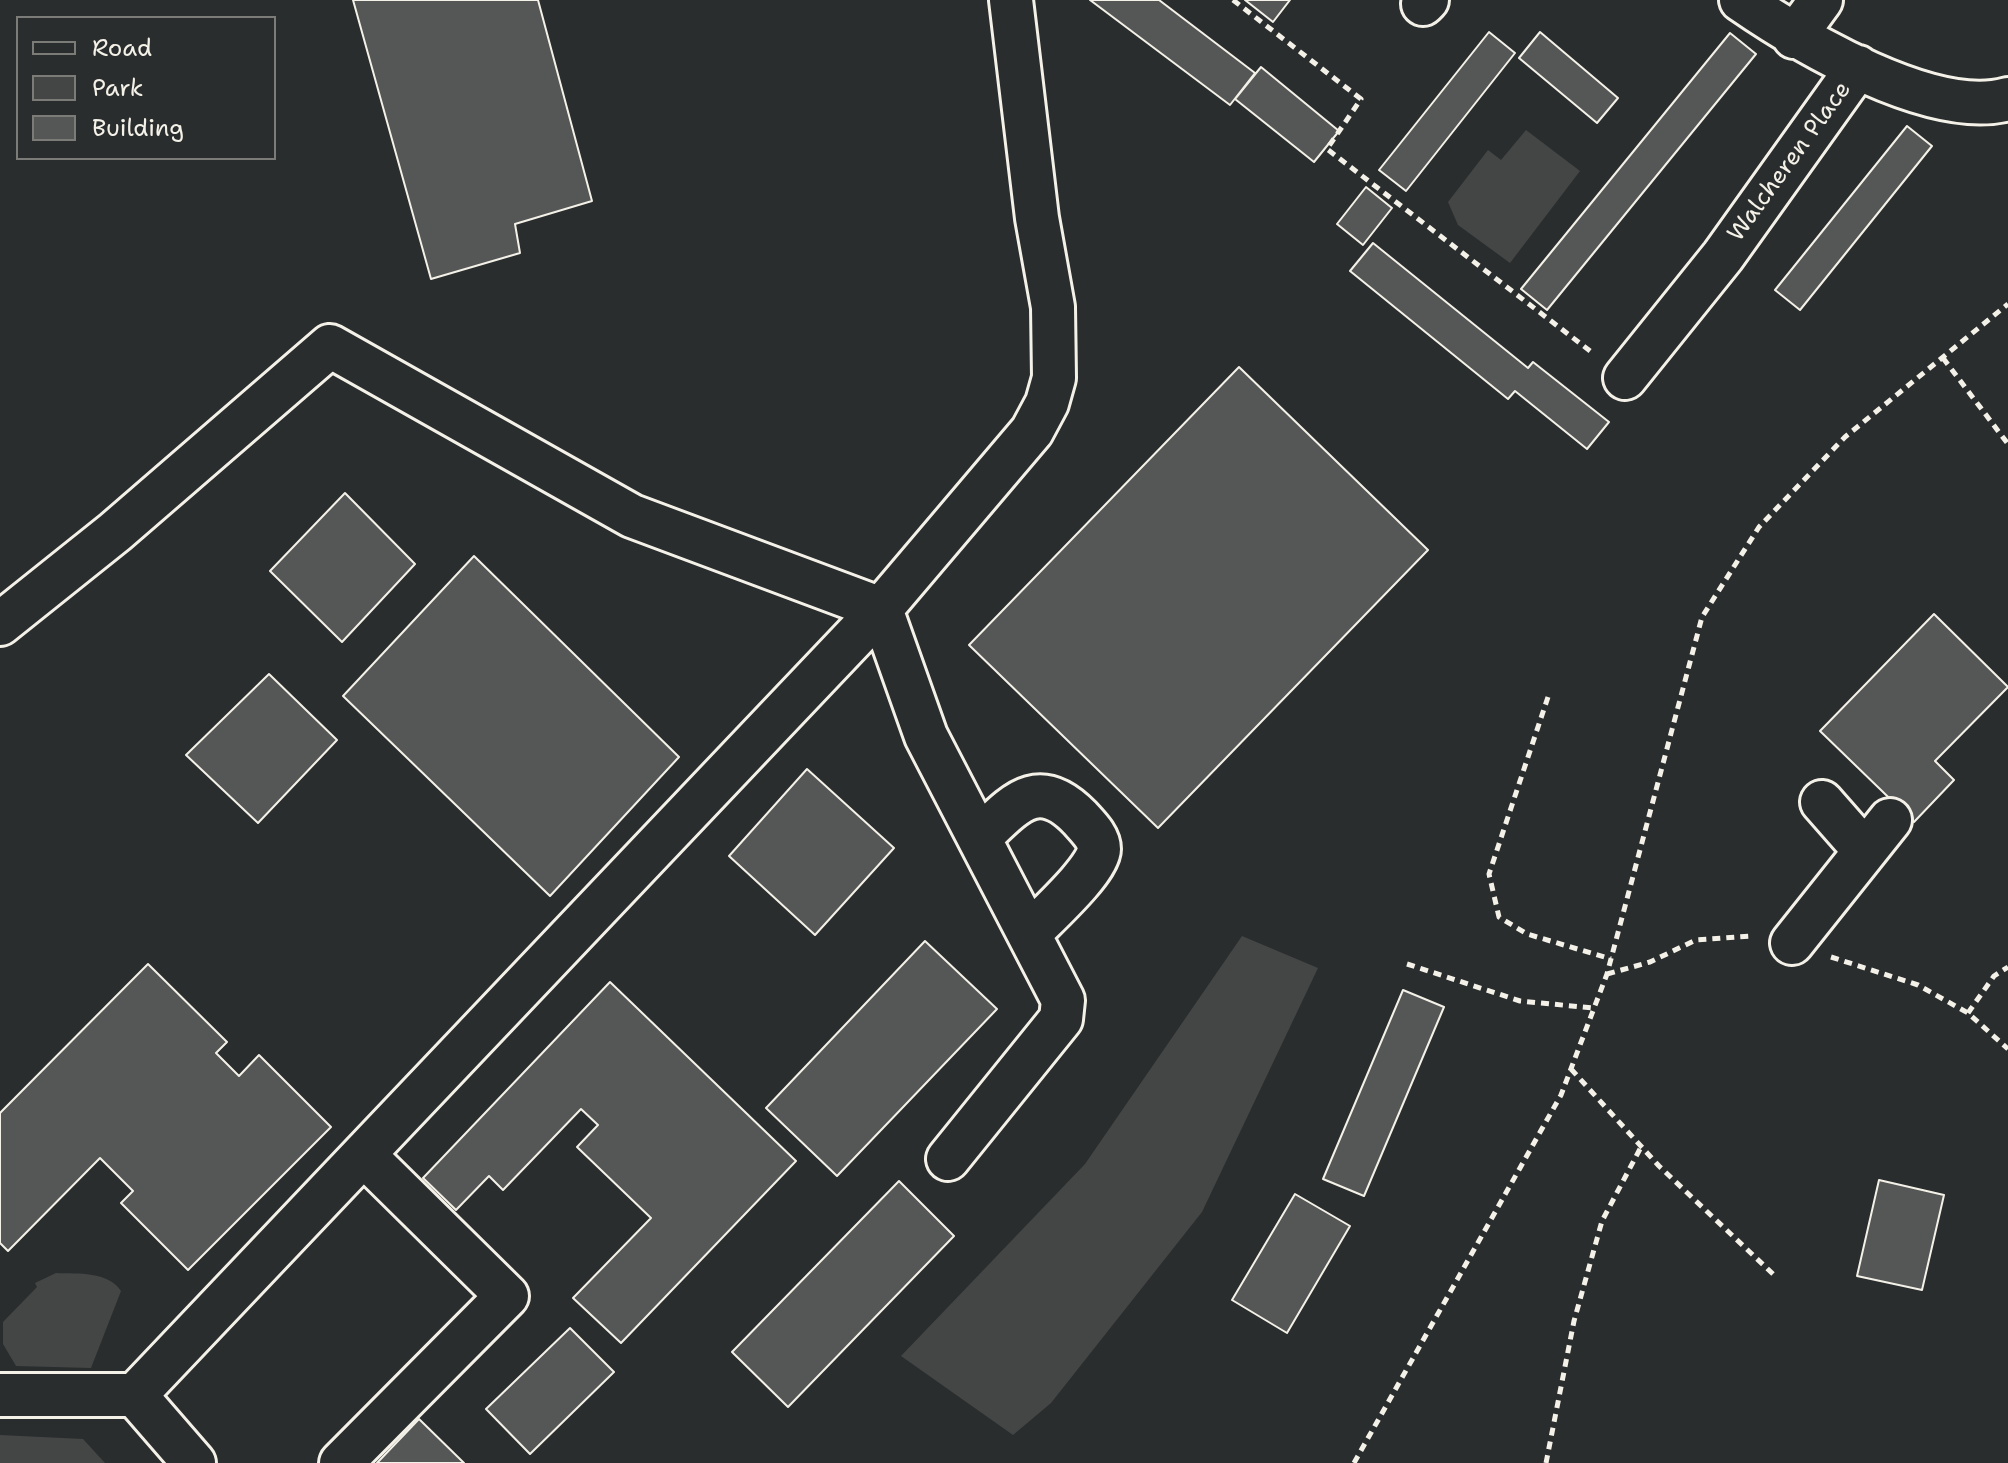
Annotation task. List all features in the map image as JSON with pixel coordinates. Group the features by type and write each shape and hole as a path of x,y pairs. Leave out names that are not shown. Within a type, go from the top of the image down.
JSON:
{"street":[{"path":"0,1395 135,1395 881,609 1032,431 1047,403 1054,378 1053,307 1037,218 1011,0"},
{"name":"Walcheren Place","path":"1741,0 1794,37 1927,94 1990,104 2008,99"},
{"path":"1794,37 1821,0"},
{"name":"Walcheren Place","path":"1625,378 1723,256 1858,67"},
{"path":"0,624 115,532 330,346 632,516 881,609"},
{"path":"881,609 926,736 1063,1000 1061,1019 948,1159"},
{"path":"979,838 1028,797 1039,794 1054,796 1096,837 1100,850 1093,865 1029,934"},
{"path":"1792,943 1878,836 1822,802"},
{"path":"341,1463 507,1296 364,1155"},
{"path":"135,1395 194,1463"}],"path":[{"path":"1233,0 1361,99 1327,149 1625,378"},
{"path":"1354,1463 1561,1095 1611,959 1702,617 1759,527 1845,437 2008,304"},
{"path":"1943,358 2008,444"},
{"path":"1548,697 1489,874 1499,917 1527,934 1611,959"},
{"path":"1407,964 1520,1001 1593,1008"},
{"path":"2008,967 1994,976 1968,1013 2008,1049"},
{"path":"1571,1069 1641,1147 1773,1274"},
{"path":"1546,1463 1574,1321 1602,1221 1641,1147"}],"green space":[{"path":"1526,130 1580,171 1510,263 1458,225 1448,202 1488,150 1501,160"},
{"path":"1242,936 1318,968 1202,1212 1051,1403 1013,1435 901,1356 1085,1164"},
{"path":"56,1273 101,1277 121,1291 91,1368 16,1366 3,1344 3,1322 37,1287 35,1283"},
{"path":"0,1435 83,1439 105,1463 0,1463"}],"building":[{"path":"353,0 538,0 592,201 515,224 520,253 431,279"},
{"path":"1090,0 1159,0 1255,73 1230,105"},
{"path":"1245,0 1290,0 1273,22"},
{"path":"1489,32 1515,53 1406,191 1379,170"},
{"path":"1540,32 1618,98 1597,123 1519,58"},
{"path":"1730,33 1756,54 1547,310 1521,289"},
{"path":"1261,67 1339,131 1314,162 1235,99"},
{"path":"1907,126 1932,146 1800,310 1775,290"},
{"path":"1366,187 1392,208 1363,245 1337,224"},
{"path":"1373,243 1528,368 1533,362 1609,422 1587,449 1515,391 1508,399 1350,271"},
{"path":"1239,367 1428,550 1158,828 969,645"},
{"path":"345,493 415,564 342,642 270,571"},
{"path":"474,556 679,757 550,896 343,696"},
{"path":"1934,614 2008,687 1935,761 1954,780 1914,822 1820,731"},
{"path":"269,674 337,740 258,823 186,755"},
{"path":"807,769 894,848 815,935 729,856"},
{"path":"925,941 997,1009 837,1176 766,1108"},
{"path":"148,964 227,1042 216,1053 239,1076 259,1055 331,1127 188,1270 121,1203 133,1191 100,1158 8,1251 0,1243 0,1113"},
{"path":"610,982 796,1161 621,1343 573,1298 651,1218 577,1147 598,1125 581,1109 503,1190 489,1176 456,1210 423,1178"},
{"path":"1403,990 1444,1007 1364,1196 1323,1179"},
{"path":"1879,1180 1944,1195 1922,1290 1857,1276"},
{"path":"899,1181 954,1236 788,1407 732,1352"},
{"path":"1295,1194 1350,1226 1287,1333 1232,1300"},
{"path":"570,1328 614,1372 530,1454 486,1409"},
{"path":"419,1419 464,1463 377,1463"}]}
